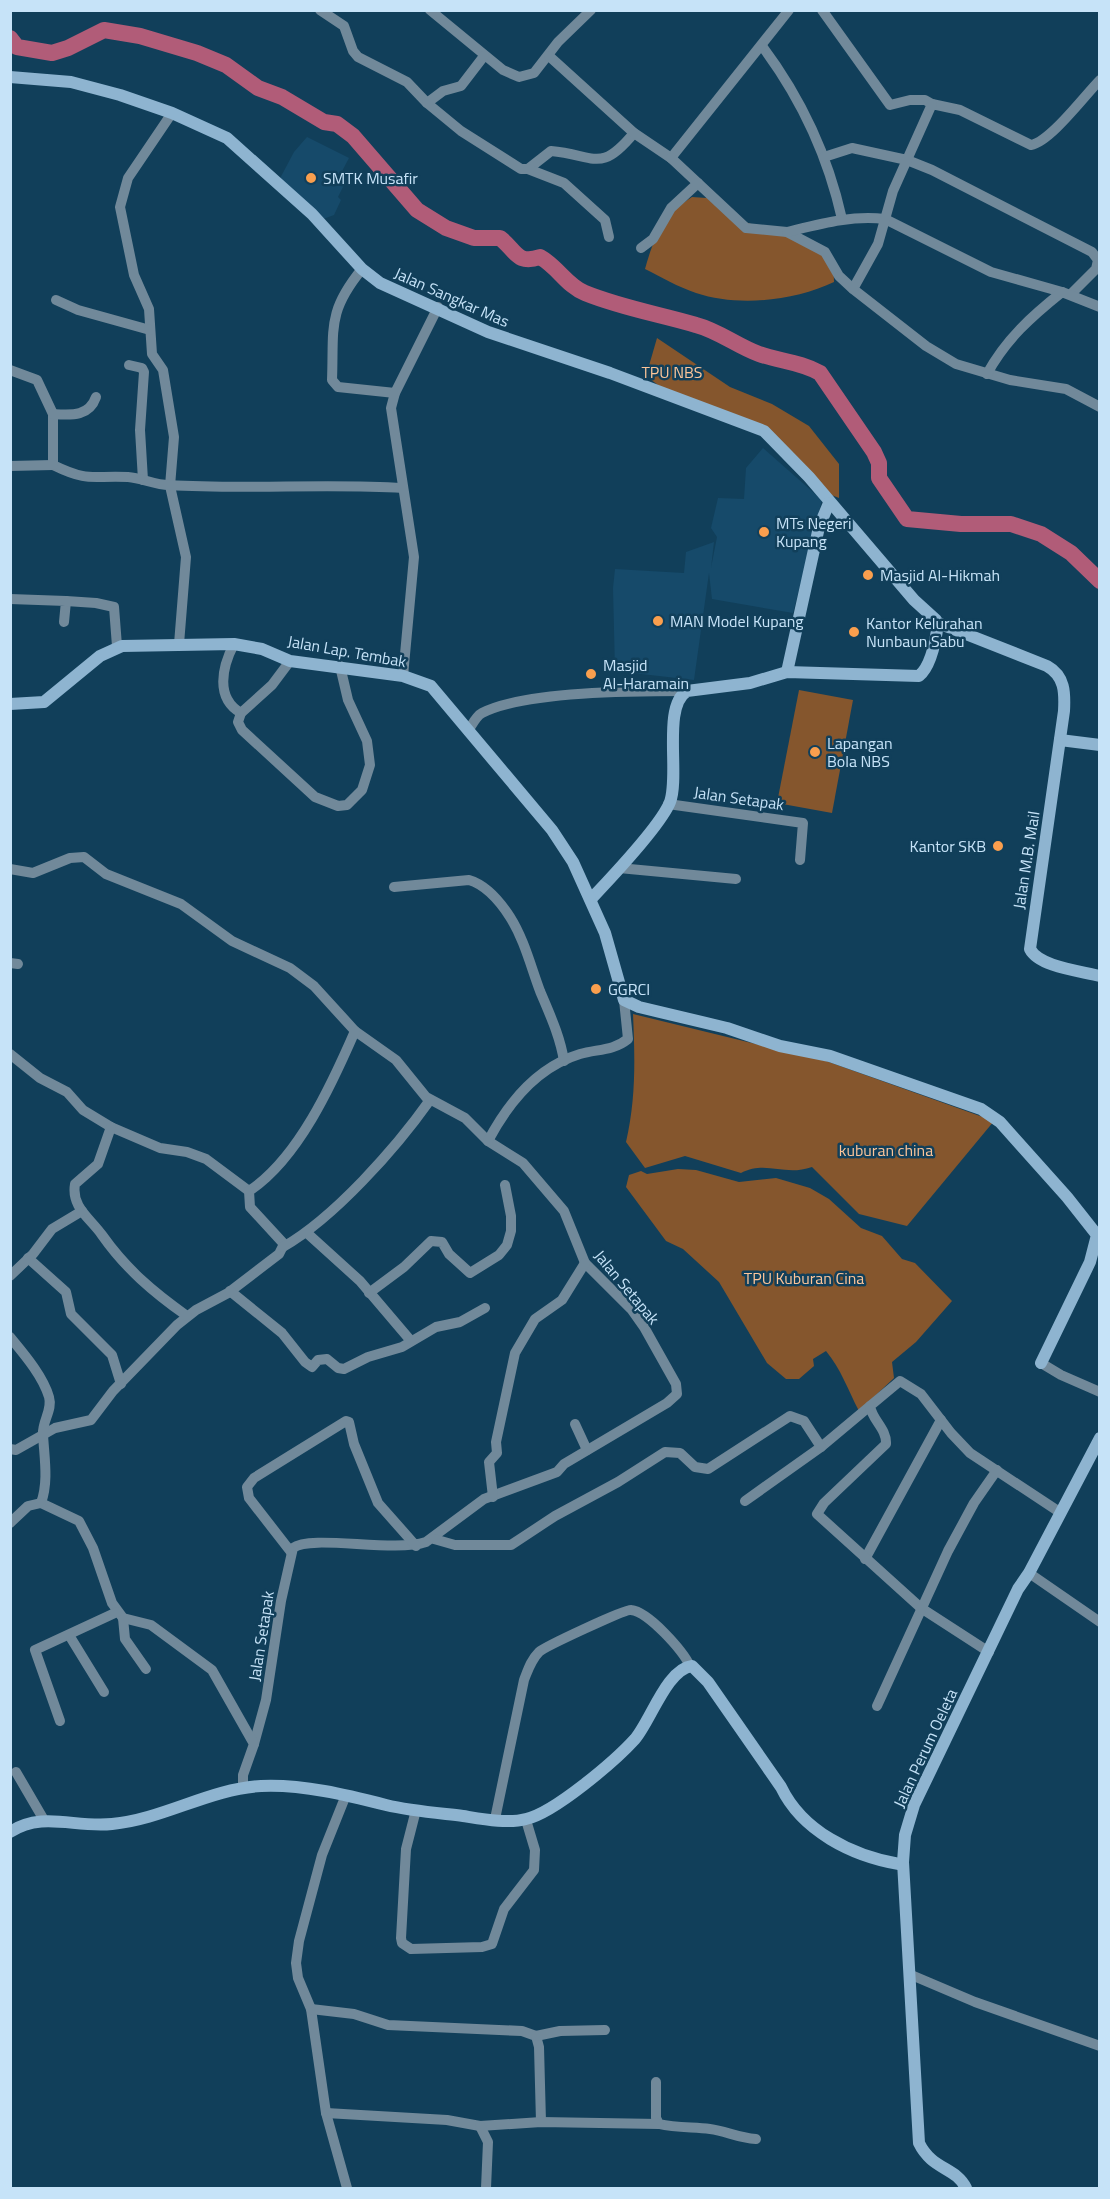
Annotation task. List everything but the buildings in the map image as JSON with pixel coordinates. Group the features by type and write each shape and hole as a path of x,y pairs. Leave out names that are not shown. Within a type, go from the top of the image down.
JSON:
{"street":[{"path":"320,10 344,26 353,51 358,57 407,82 427,103 461,131 521,169 564,183 605,220 609,237"},
{"path":"430,10 484,56 503,70 519,77 534,73 558,42 591,10"},
{"path":"670,158 789,10"},
{"path":"822,10 890,105 916,99 960,110 1034,145 1058,125 1100,80"},
{"path":"762,46 786,78 824,157 842,219"},
{"path":"427,103 443,92 461,86 484,56"},
{"path":"549,56 634,133 670,158 746,228 787,232 842,219 866,217 885,219 991,272 1066,293 1100,307"},
{"name":"Jalan Sangkar Mas","path":"10,77 87,85 172,113 227,138 328,230 362,269 380,283 438,307 488,332 610,373 764,431 783,448 914,600 938,623"},
{"path":"853,289 878,244 906,160 932,104"},
{"path":"172,113 128,178 120,207 134,275 149,309 153,358 157,359 163,370 174,437 170,486 186,547 179,644"},
{"path":"528,170 551,150 604,159 618,152 634,133"},
{"path":"824,157 852,148 906,160 932,170 1095,254 1098,262 1096,269 1022,325 1000,352 987,374"},
{"path":"641,248 652,239 671,208 698,183"},
{"path":"787,232 825,252 839,276 853,289 926,346 956,363 1022,383 1054,385 1100,407"},
{"path":"362,269 343,293 334,316 332,380 338,387 395,393"},
{"path":"56,300 78,310 150,330"},
{"path":"403,676 415,574 391,416 395,393 438,307"},
{"path":"129,365 142,368 144,372 140,430 143,480"},
{"path":"10,370 37,380 53,414 53,465"},
{"path":"53,414 78,414 87,411 96,397"},
{"path":"10,466 53,465 78,477 92,479 128,477 170,486 325,487 359,485 403,488"},
{"path":"787,672 794,629 819,527 829,503"},
{"path":"10,599 96,603 114,608 117,646 87,666 44,702 10,704"},
{"path":"64,622 66,601"},
{"path":"468,731 479,714 509,705 562,696 687,691 750,683 787,672 920,676 924,672 938,623 1055,671 1062,682 1065,693 1060,740 1100,745"},
{"path":"234,644 226,662 222,686 231,708 241,713"},
{"name":"Jalan Lap. Tembak","path":"117,646 234,644 262,649 290,661 403,676 431,686 552,830 591,898 606,933 624,1000"},
{"path":"290,661 272,685 241,713 238,722 242,730 302,787 325,802 338,806 347,805 362,790 370,765 367,741 348,700 340,666"},
{"path":"591,898 620,868 668,804 673,774 677,701 687,691"},
{"name":"Jalan M.B. Mail","path":"1060,740 1030,949 1036,957 1048,964 1100,976"},
{"name":"Jalan Setapak","path":"668,804 705,807 803,823 800,860"},
{"name":"Jalan Setapak","path":"10,869 33,873 70,858 84,857 106,874 182,904 232,941 290,968 314,986 355,1031 396,1060 430,1100 465,1118 488,1141 523,1164 564,1211 585,1263 632,1310 644,1327 660,1352 677,1390 667,1403 548,1476 484,1499 449,1523 434,1539 416,1546 361,1546 308,1541 299,1544 291,1552 266,1700 243,1776 243,1788"},
{"path":"620,868 736,879"},
{"path":"394,887 469,880 476,882 499,902 512,920 526,954 557,1030 564,1061"},
{"path":"488,1141 498,1122 520,1093 540,1074 580,1054 606,1050 628,1039 624,1000"},
{"path":"624,1000 639,1007 727,1028 780,1046 830,1056 981,1109 1000,1122 1096,1235 1090,1262 1041,1362 1061,1375 1100,1392"},
{"path":"249,1191 272,1173 293,1145 317,1107 355,1031"},
{"path":"10,1054 40,1078 67,1092 83,1110 111,1127 160,1148 179,1150 206,1159 249,1191 250,1207 280,1239 283,1246"},
{"path":"10,1449 16,1450 68,1424 79,1424 91,1420 121,1384 187,1316 230,1291 279,1254 283,1246 307,1233 400,1140 430,1100"},
{"path":"111,1127 98,1164 75,1184 75,1200 109,1248 142,1284 187,1316"},
{"path":"369,1293 404,1267 431,1241 442,1242 449,1254 470,1273 499,1255 507,1245 511,1231 509,1201 505,1185"},
{"path":"10,1276 52,1229 82,1211"},
{"path":"307,1233 360,1281 411,1341"},
{"path":"28,1258 66,1292 71,1314 112,1355 121,1384"},
{"path":"493,1497 489,1462 497,1453 496,1442 514,1353 535,1319 562,1300 585,1263"},
{"path":"230,1291 282,1333 305,1362 312,1366 318,1360 327,1359 338,1368 344,1368 368,1356 396,1349 436,1327 460,1322 485,1308"},
{"path":"10,1338 50,1399 49,1414 43,1435 46,1446 43,1468 46,1487 40,1503"},
{"path":"745,1501 821,1447 900,1381 921,1394 970,1453 1061,1513"},
{"path":"870,1406 871,1412 885,1435 886,1444 817,1511 820,1519 839,1532 864,1559 921,1608 989,1652"},
{"path":"434,1539 455,1545 511,1545 555,1516 618,1482 665,1452 680,1453 695,1467 708,1469 790,1416 804,1421 821,1447"},
{"path":"864,1559 941,1420"},
{"path":"291,1552 249,1497 247,1487 254,1478 346,1421 349,1422 348,1427 378,1503 416,1546"},
{"path":"575,1424 587,1450"},
{"name":"Jalan Perum Oeleta","path":"966,2188 959,2178 936,2165 925,2154 919,2143 903,1862 905,1834 914,1805 1018,1589 1029,1573 1099,1441"},
{"path":"878,1706 921,1608 974,1503 997,1470"},
{"path":"10,1523 28,1506 40,1503 79,1521 93,1548 120,1615 125,1639 146,1669"},
{"path":"1029,1573 1100,1622"},
{"path":"495,1819 529,1665 539,1652 614,1614 630,1610 645,1616 675,1643 690,1666 708,1682 781,1787 789,1805 801,1818 844,1846 887,1862 899,1864 903,1862"},
{"path":"60,1721 35,1654 37,1649 120,1615"},
{"name":"Jalan Setapak","path":"120,1615 151,1625 212,1670 254,1744"},
{"path":"69,1635 104,1692"},
{"path":"10,1832 27,1823 44,1820 72,1825 114,1824 142,1819 224,1791 276,1786 346,1795 416,1810 495,1819 526,1820 556,1807 635,1738 679,1671 690,1666"},
{"path":"16,1772 44,1820"},
{"path":"346,1795 322,1855 299,1941 296,1963 298,1978 311,2009 326,2112 346,2188"},
{"path":"416,1810 406,1849 400,1938 402,1943 411,1949 482,1947 492,1944 504,1909 534,1870 535,1850 526,1820"},
{"path":"909,1974 975,2002 1100,2046"},
{"path":"311,2009 354,2014 388,2025 522,2031 536,2036 561,2031 605,2030"},
{"path":"536,2036 539,2047 541,2122"},
{"path":"656,2082 656,2118 659,2124"},
{"path":"326,2112 447,2120 480,2126 541,2122 652,2122 677,2128 709,2129 733,2137 756,2139"},
{"path":"480,2126 488,2142 486,2188"}],"shaded area":[{"name":"SMTK Musafir","path":"307,137 349,158 340,175 346,181 338,197 341,200 334,215 315,222 277,184 294,152"},
{"path":"763,448 822,500 793,613 712,599 709,573 694,680 615,671 613,588 615,569 684,573 686,552 714,542 711,568 717,537 711,528 718,498 744,499 746,468"}],"green space":[{"path":"692,197 707,198 727,216 787,236 833,257 834,282 784,298 730,300 689,291 645,269 661,228 674,211"},
{"name":"TPU NBS","path":"657,338 730,387 772,404 809,426 839,464 839,498 816,489 773,443 734,415 666,391 646,376"},
{"name":"Lapangan Bola NBS","path":"799,690 853,700 832,813 777,803"},
{"name":"kuburan china","path":"633,1014 826,1061 994,1121 907,1226 859,1214 812,1167 802,1170 759,1168 741,1173 685,1156 645,1168 626,1142 632,1110 634,1079"},
{"name":"TPU Kuburan Cina","path":"678,1169 696,1170 739,1182 776,1178 810,1188 829,1199 861,1228 882,1236 902,1259 915,1263 952,1301 916,1342 892,1362 894,1378 859,1411 840,1372 826,1351 813,1359 814,1366 799,1379 786,1379 767,1363 719,1282 683,1249 666,1241 626,1187 629,1175 641,1171 647,1174"}],"waterway":[{"path":"10,38 17,47 52,53 68,48 104,30 140,36 197,53 226,65 258,88 282,97 324,122 337,124 353,136 417,210 446,228 474,238 500,238 521,258 540,257 573,286 585,293 704,328 759,354 805,366 820,373 874,452 879,463 879,478 907,519 961,524 1011,524 1041,534 1071,553 1100,581"}],"place":[{"name":"SMTK Musafir","path":"311,178"},
{"name":"MTs Negeri Kupang","path":"764,532"},
{"name":"Masjid Al-Hikmah","path":"868,575"},
{"name":"MAN Model Kupang","path":"658,621"},
{"name":"Kantor Kelurahan Nunbaun Sabu","path":"854,632"},
{"name":"Masjid Al-Haramain","path":"591,674"},
{"name":"Lapangan Bola NBS","path":"815,752"},
{"name":"Kantor SKB","path":"998,846"},
{"name":"GGRCI","path":"596,989"}]}
